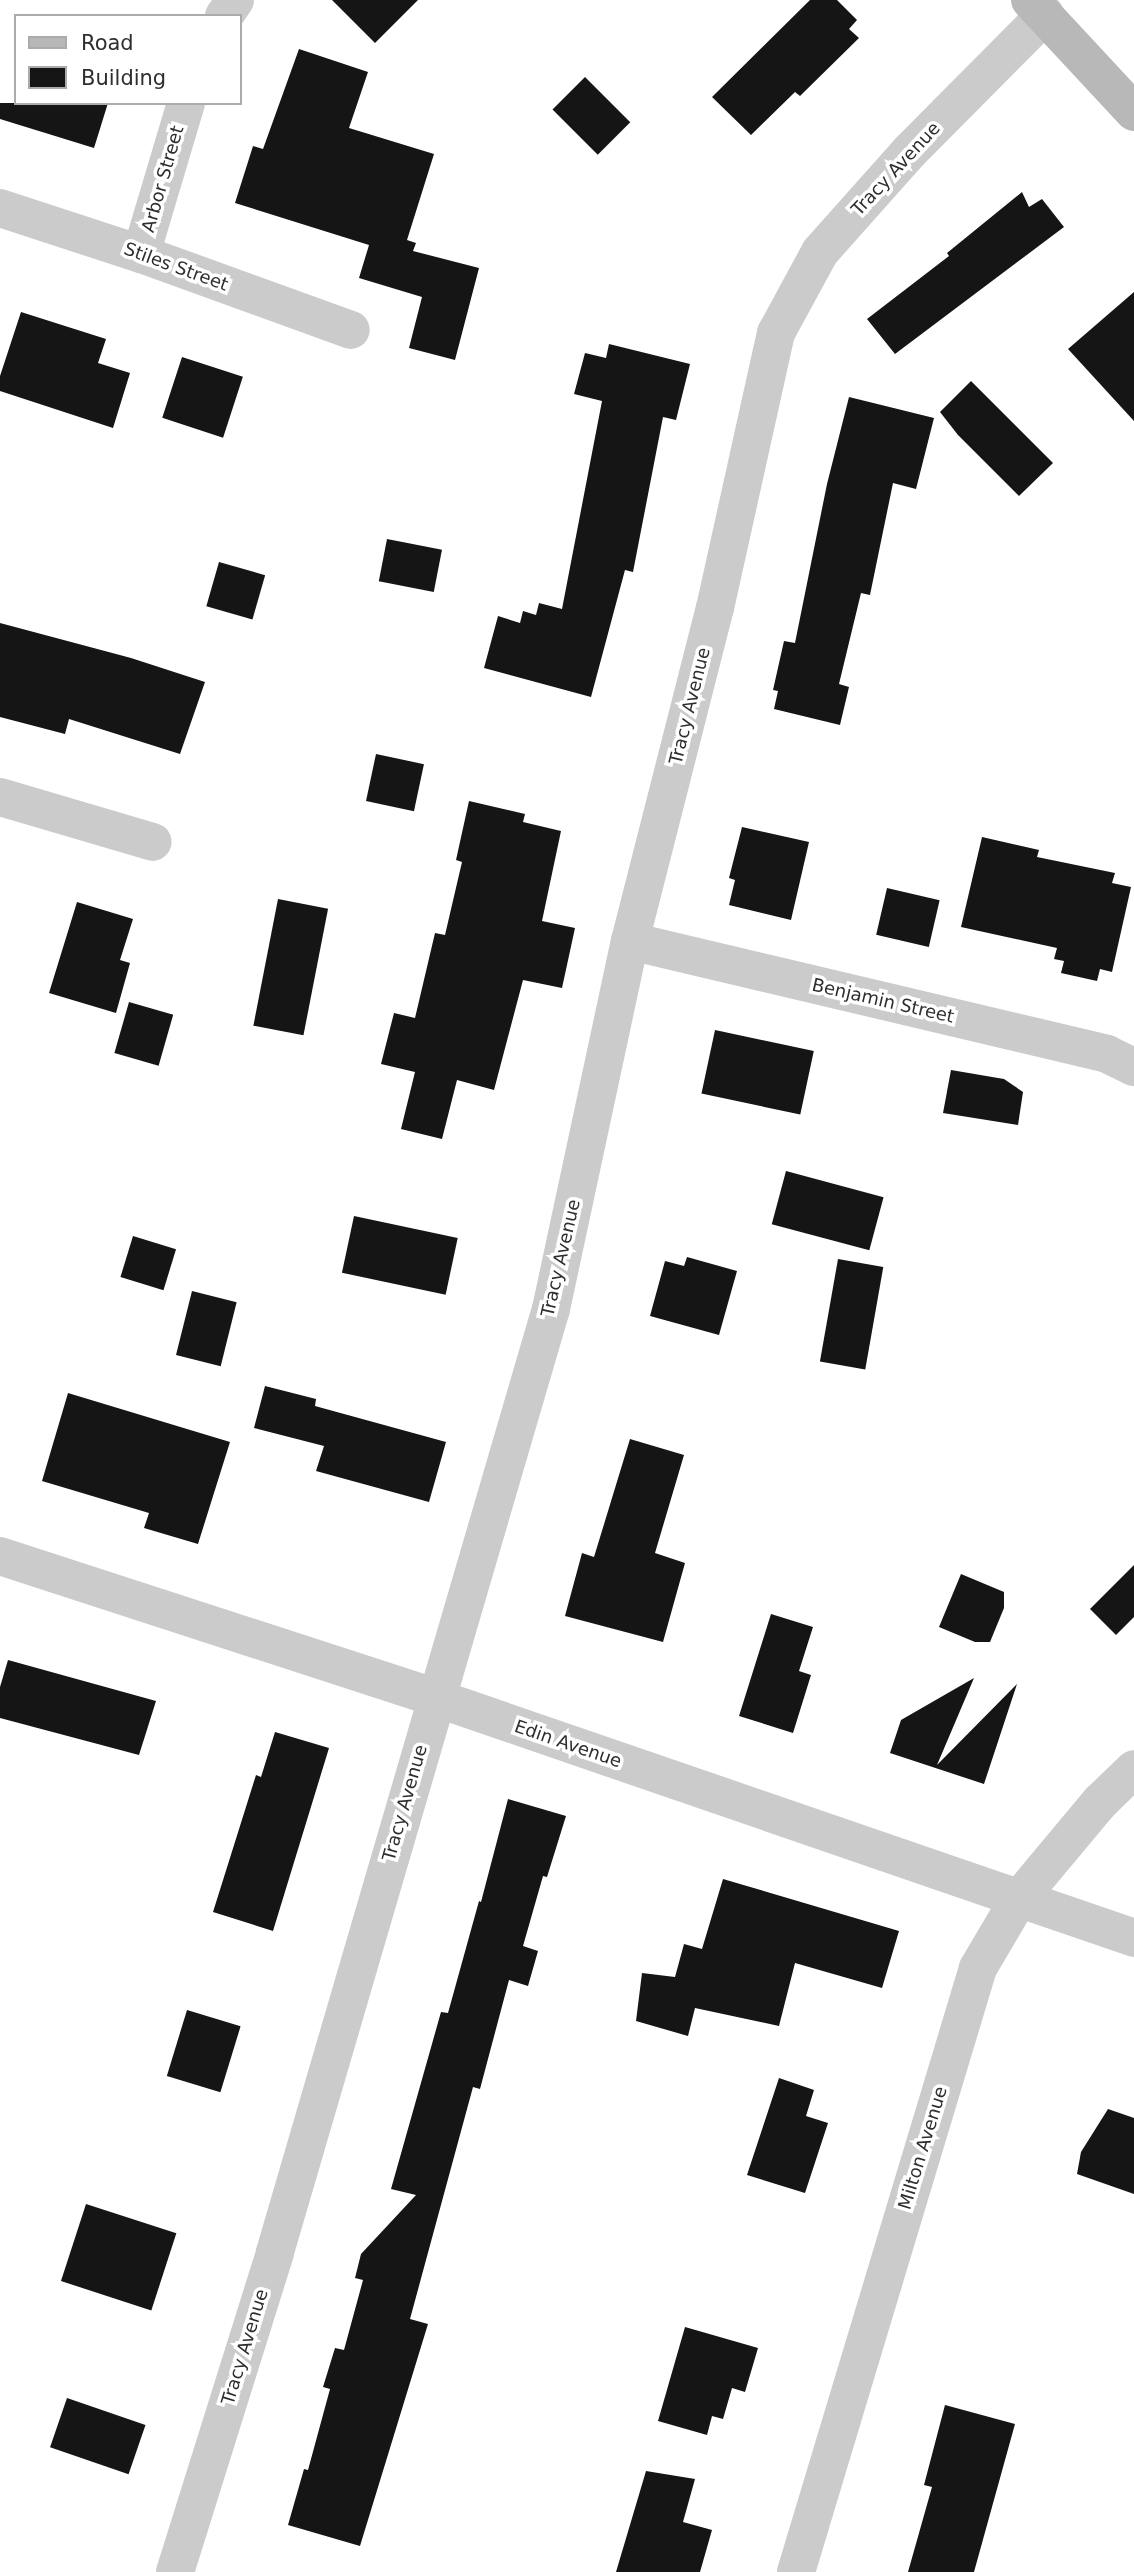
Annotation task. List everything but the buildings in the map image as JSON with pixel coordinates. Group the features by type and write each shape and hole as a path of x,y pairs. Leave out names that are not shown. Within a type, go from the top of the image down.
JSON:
{"street":[{"path":"1038,8 1134,112"},
{"name":"Tracy Avenue","path":"176,2572 275,2252 551,1309 630,942 715,608 776,333 820,251 1038,8"},
{"name":"Arbor Street","path":"141,254 185,105"},
{"name":"Stiles Street","path":"0,208 141,254 351,330"},
{"path":"0,797 153,842"},
{"name":"Benjamin Street","path":"630,942 1107,1054 1134,1067"},
{"name":"Edin Avenue","path":"0,1556 436,1698 1017,1900 1134,1938"},
{"name":"Milton Avenue","path":"796,2572 978,1968 1017,1900 1100,1802 1134,1769"}]}
